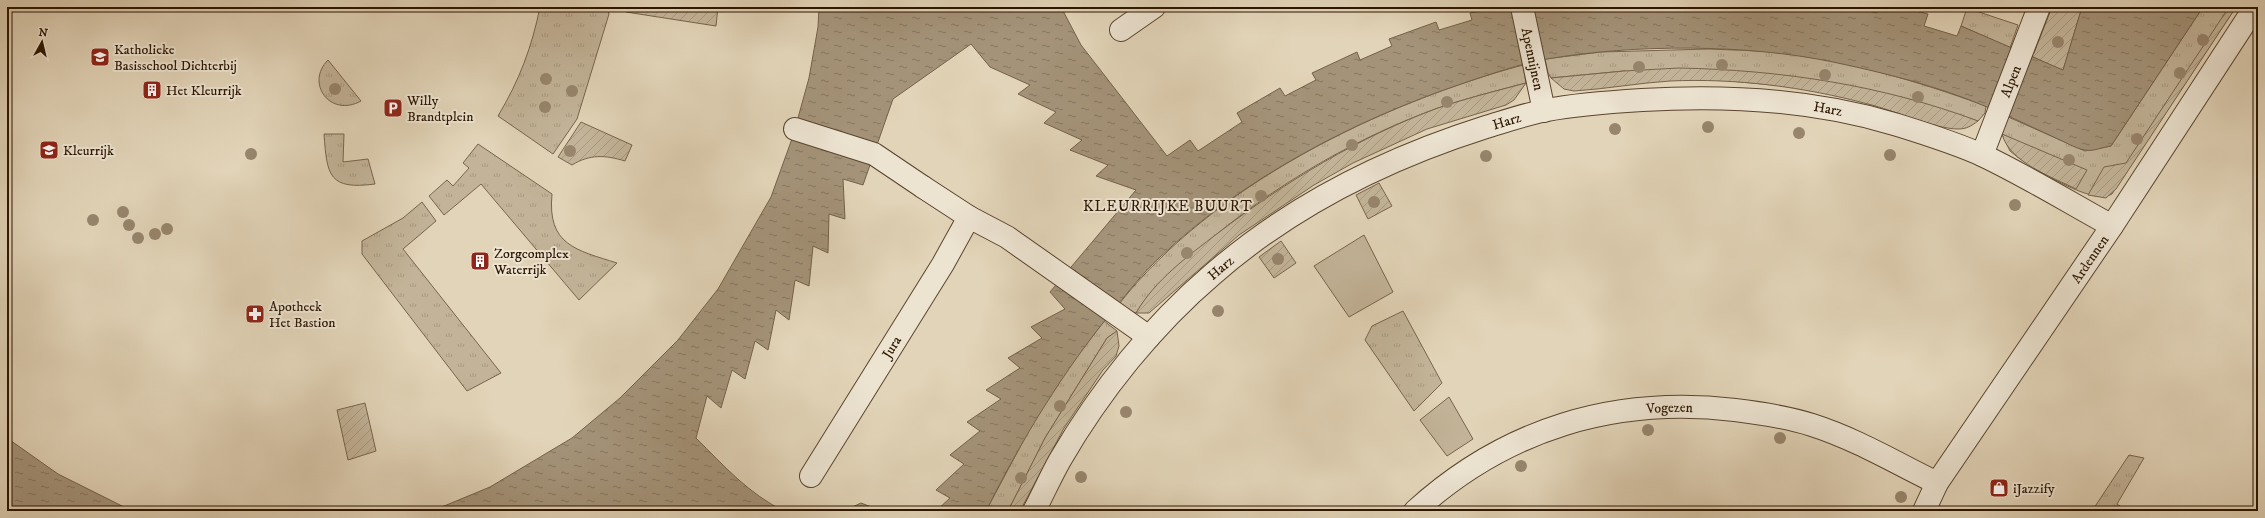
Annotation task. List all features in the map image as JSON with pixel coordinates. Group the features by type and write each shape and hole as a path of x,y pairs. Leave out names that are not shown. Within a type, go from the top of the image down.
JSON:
{"street":[{"path":"1121,30 1154,7"},
{"name":"Apennijnen","path":"1522,7 1544,110"},
{"name":"Alpen","path":"1982,155 2021,49 2039,7"},
{"name":"Ardennen","path":"1924,511 1937,484 2112,226 2255,7"},
{"name":"Harz","path":"1034,511 1060,460 1081,427 1116,378 1149,337 1212,274 1251,244 1345,185 1400,158 1448,139 1544,110 1606,102 1683,98 1758,99 1810,105 1892,124 1982,155 2112,226"},
{"path":"795,129 874,154 969,217 1007,237 1116,316 1149,337"},
{"name":"Jura","path":"811,476 943,264 969,217"},
{"name":"Vogezen","path":"1415,511 1457,476 1514,443 1558,425 1600,414 1658,407 1709,407 1764,414 1811,424 1858,442 1937,484"}],"green space":[{"path":"540,7 607,7 609,14 577,119 553,154 498,116 506,103 524,63 537,22"},
{"path":"621,7 718,7 716,26 626,12"},
{"path":"2052,7 2082,7 2063,71 2031,56 2034,53"},
{"path":"2203,7 2236,7 2112,194 2103,196 2092,195 2079,191 2040,171 2010,151 2002,134 2006,116 2085,151 2111,146"},
{"path":"2229,7 2236,7 2116,189 2106,198 2088,195 2104,167 2126,163"},
{"path":"1967,8 2018,25 2010,48 1961,26"},
{"path":"1709,49 1747,50 1798,55 1880,72 1934,88 1986,106 1985,113 1978,121 1901,97 1624,71 1551,78 1548,73 1545,59 1601,52"},
{"path":"328,60 361,101 350,105 340,105 331,102 324,96 320,88 319,78 322,69"},
{"path":"1523,65 1526,83 1449,104 1404,121 1338,153 1305,172 1273,192 1213,237 1159,285 1146,298 1136,313 1128,311 1119,304 1157,261 1202,222 1250,186 1302,154 1357,126 1412,102 1468,82"},
{"path":"1679,68 1755,72 1831,82 1905,98 1942,108 1978,121 1971,126 1964,128 1949,128 1926,123 1878,107 1844,98 1795,88 1745,82 1695,80 1670,81 1574,91 1564,89 1551,78 1624,71"},
{"path":"1526,83 1514,100 1506,105 1427,129 1353,163 1314,185 1239,235 1149,313 1136,313 1162,279 1195,251 1243,214 1324,162 1380,133 1438,108"},
{"path":"581,122 632,145 625,161 604,157 591,157 572,165 558,157"},
{"path":"324,134 344,134 343,162 368,159 375,184 348,185 339,182 333,177 329,170"},
{"path":"2002,134 2087,170 2076,189 2044,174 2022,161 2006,144"},
{"path":"478,144 552,194 554,224 560,235 567,243 589,254 617,263 579,300 481,184 444,215 429,196 447,180 453,186 469,168 463,163"},
{"path":"1379,183 1392,206 1368,219 1356,195"},
{"path":"422,202 436,221 403,249 501,373 467,391 362,254 362,241 403,218"},
{"path":"1364,235 1393,292 1349,317 1314,266"},
{"path":"1281,241 1296,263 1274,278 1259,257"},
{"path":"1403,311 1442,383 1414,411 1365,340 1372,326"},
{"path":"1104,321 1117,331 1107,338 1045,438 1008,511 986,511 1035,419 1067,370"},
{"path":"1117,331 1119,346 1116,356 1103,370 1064,428 1020,511 1008,511 1045,438 1107,338"},
{"path":"1449,397 1473,439 1447,456 1420,420"},
{"path":"365,403 376,451 348,460 337,410"},
{"path":"2129,455 2144,458 2117,504 2127,511 2092,511"}],"water":[{"path":"819,7 1061,7 1081,45 1167,156 1190,140 1198,151 1242,122 1237,113 1280,88 1285,96 1316,80 1312,73 1357,52 1360,60 1392,46 1389,39 1436,22 1439,30 1472,20 1470,13 1500,7 1848,7 1877,13 1879,7 1900,7 1928,14 1924,26 1957,36 1961,26 2063,70 2082,7 2203,7 2111,146 2091,150 2075,147 1968,99 1930,86 1833,62 1800,56 1728,49 1690,48 1616,51 1547,59 1516,66 1423,98 1382,115 1302,154 1263,177 1192,229 1141,276 1078,356 1044,406 986,511 936,511 950,498 936,490 964,464 950,455 980,431 967,422 1001,399 986,390 1020,368 1008,358 1042,338 1031,327 1065,309 1050,292 1136,190 1096,176 1108,165 1070,150 1082,140 1044,123 1056,112 1018,94 1030,85 990,67 971,44 893,99 863,185 843,179 845,219 829,214 828,253 813,246 809,286 795,280 789,320 776,310 768,350 755,341 745,379 732,370 721,408 707,396 696,438 737,479 759,496 784,511 432,511 490,487 572,438 620,398 678,340 718,289 771,197 793,136 809,78 818,27"},
{"path":"7,438 58,474 132,511 7,511"},
{"path":"861,503 882,511 844,511"}],"place":[{"name":"Katholieke Basisschool Dichterbij","path":"100,57"},
{"name":"Het Kleurrijk","path":"152,90"},
{"name":"Willy Brandtplein","path":"393,108"},
{"name":"Kleurrijk","path":"49,150"},
{"name":"Zorgcomplex Waterrijk","path":"480,261"},
{"name":"Apotheek Het Bastion","path":"255,314"},
{"name":"iJazzify","path":"1999,488"}],"district":[{"name":"KLEURRIJKE BUURT","path":"1168,206"}]}
